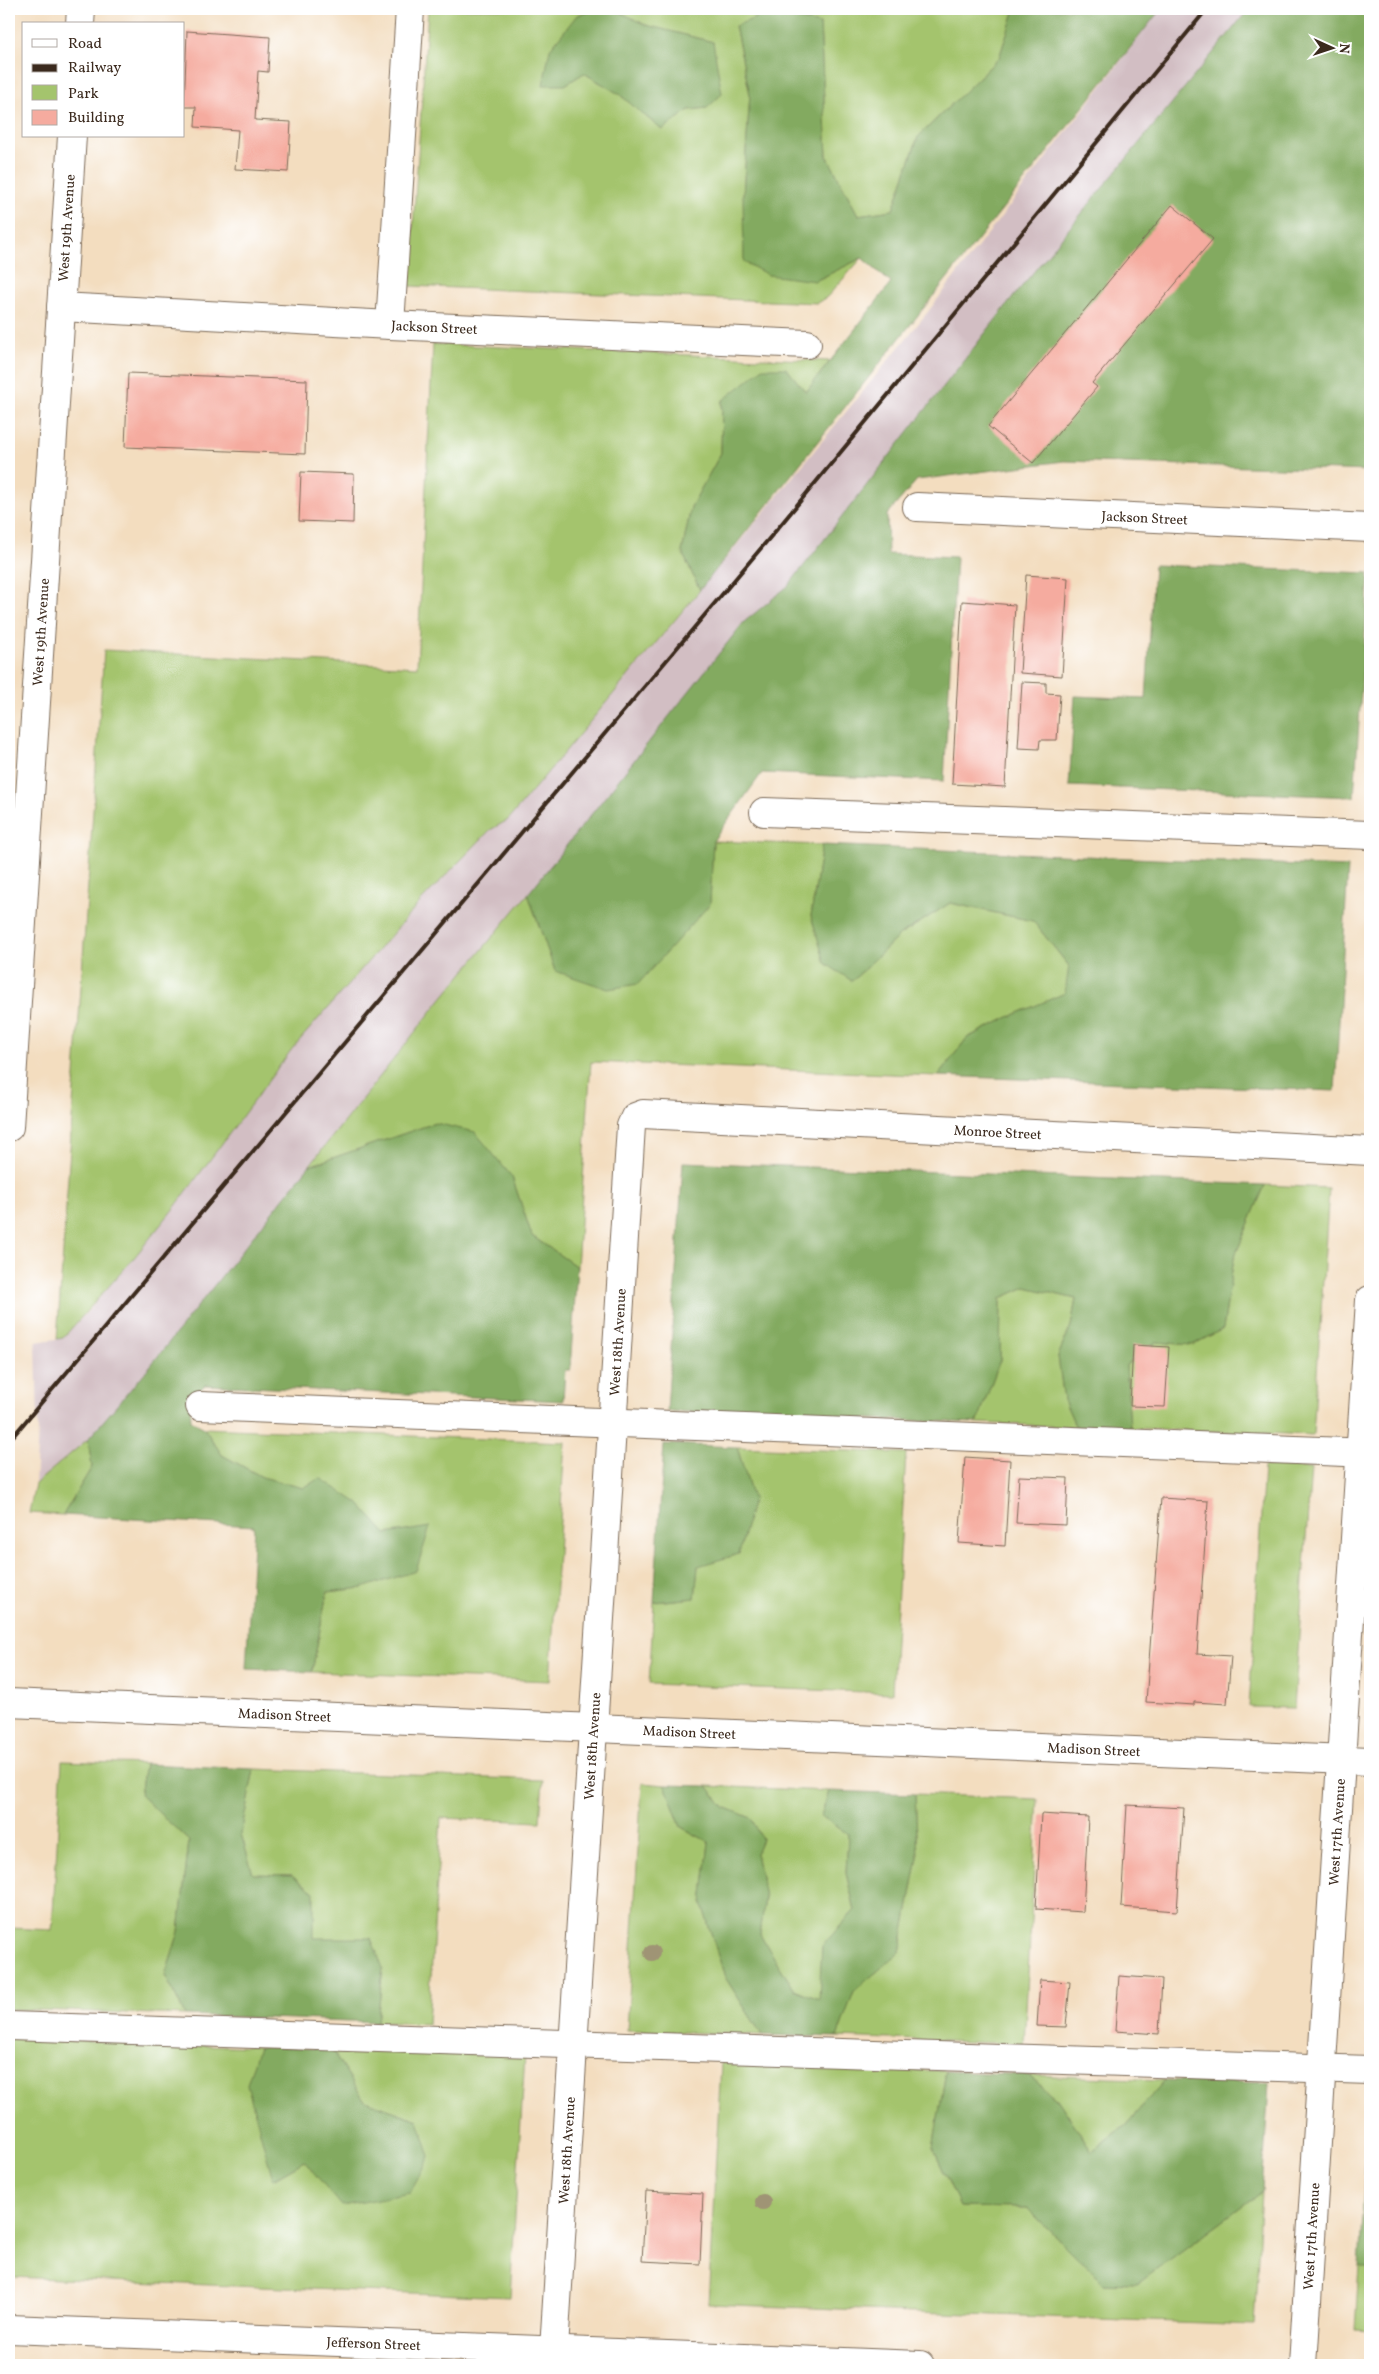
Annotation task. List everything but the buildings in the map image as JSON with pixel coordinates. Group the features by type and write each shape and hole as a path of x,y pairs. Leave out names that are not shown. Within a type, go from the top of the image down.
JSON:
{"street":[{"path":"80,22 81,9"},
{"path":"390,325 410,9"},
{"name":"West 19th Avenue","path":"9,1128 18,849 61,306 72,138"},
{"name":"Jackson Street","path":"61,306 390,325 807,344"},
{"name":"Jackson Street","path":"918,507 1370,528"},
{"path":"764,812 1082,822 1370,835"},
{"name":"Monroe Street","path":"631,1126 635,1117 643,1114 1370,1151"},
{"name":"West 18th Avenue","path":"554,2358 631,1126"},
{"name":"West 17th Avenue","path":"1303,2365 1341,1760 1365,1453 1370,1300"},
{"path":"200,1406 1365,1453"},
{"name":"Madison Street","path":"9,1703 1370,1761"},
{"path":"9,2026 1370,2070"},
{"name":"Jefferson Street","path":"9,2329 554,2358 920,2365"}],"shaded area":[{"path":"1161,9 1249,9 1018,291 788,586 744,622 147,1370 88,1439 35,1484 38,1429 36,1342 63,1338 90,1309 175,1207 292,1049 421,901 490,830 508,820 674,622 927,313"}],"green space":[{"path":"428,9 602,9 577,15 565,85 584,73 619,94 662,130 689,110 707,108 713,42 645,25 614,9 1015,9 999,58 918,137 893,210 858,215 827,156 820,24 735,26 750,94 743,195 815,281 862,258 827,297 817,303 409,286"},
{"path":"602,9 614,9 646,25 713,42 722,94 707,108 689,110 662,130 619,94 584,73 565,85 543,85 550,49 577,15"},
{"path":"1015,9 1161,9 700,590 682,552 691,507 721,453 722,401 763,368 786,368 806,392 891,283 862,258 815,281 768,275 744,262 743,195 750,94 735,26 770,12 820,24 827,156 858,215 893,210 918,137 999,58"},
{"path":"1249,9 1370,9 1370,471 1064,461 917,480 887,515 888,554 956,557 944,781 762,773 713,841 710,904 638,984 608,989 555,971 528,894 744,622 788,586 1018,291"},
{"path":"433,344 830,361 806,392 786,368 722,401 721,453 691,507 682,552 700,590 508,820 490,830 421,901 292,1049 175,1207 133,1259 63,1338 57,1339 104,650 417,667"},
{"path":"1154,565 1369,573 1354,797 1069,786 1075,696 1146,699"},
{"path":"713,841 822,845 811,916 852,981 900,935 950,903 1033,921 1069,966 1066,993 1009,1017 967,1038 938,1076 591,1062 577,1267 532,1236 512,1177 435,1123 309,1166 442,998 528,894 555,971 710,904"},
{"path":"822,845 1348,867 1335,1091 938,1076 967,1038 1009,1017 1065,993 1069,966 1033,921 950,903 900,935 852,981 825,963 811,916"},
{"path":"435,1123 475,1132 512,1177 532,1236 577,1267 570,1370 565,1370 563,1401 205,1385 190,1400 191,1420 204,1428 222,1455 262,1477 303,1488 320,1478 358,1503 386,1534 430,1527 416,1571 362,1588 327,1592 312,1672 246,1669 254,1526 63,1515 92,1467 88,1439 147,1370 309,1166"},
{"path":"683,1162 1265,1185 1234,1258 1223,1329 1192,1345 1157,1342 1126,1365 1130,1428 1076,1427 1064,1400 1058,1356 1071,1326 1076,1299 1026,1287 1001,1298 1000,1360 977,1423 667,1411"},
{"path":"1265,1185 1329,1188 1313,1435 1130,1428 1126,1365 1157,1342 1192,1345 1223,1329 1234,1258"},
{"path":"1026,1287 1076,1299 1071,1326 1058,1356 1064,1400 1076,1427 977,1423 1000,1360 1001,1298"},
{"path":"204,1428 565,1442 550,1681 312,1672 327,1592 362,1588 429,1528 386,1534 358,1503 262,1477 222,1455"},
{"path":"88,1439 92,1467 63,1515 29,1513 35,1484"},
{"path":"664,1444 737,1447 753,1499 739,1554 698,1566 695,1598 654,1602"},
{"path":"737,1447 906,1453 892,1693 649,1684 654,1602 695,1598 698,1566 753,1499"},
{"path":"1264,1466 1311,1468 1294,1708 1249,1707"},
{"path":"62,1761 145,1764 140,1795 189,1841 179,1932 165,1975 185,2015 9,2009 9,1928 52,1930"},
{"path":"145,1764 254,1769 241,1834 253,1874 292,1875 314,1892 314,1938 371,1938 383,1968 377,2022 185,2015 165,1975 179,1932 189,1841 140,1795"},
{"path":"254,1769 543,1780 540,1822 441,1818 428,2024 377,2022 383,1968 314,1938 292,1875 253,1874 241,1834"},
{"path":"642,1783 665,1785 681,1827 709,1842 702,1904 725,1977 762,2035 627,2030"},
{"path":"665,1785 707,1786 724,1807 751,1818 762,1839 756,1853 765,1897 760,1935 794,1989 819,1999 822,1946 855,1910 846,1873 848,1834 821,1816 829,1791 915,1794 918,1857 900,1952 854,1991 837,2037 762,2035 725,1977 702,1904 709,1842 681,1827"},
{"path":"707,1786 829,1791 821,1816 848,1834 846,1873 855,1910 822,1946 820,2000 794,1989 760,1935 765,1897 756,1853 762,1839 751,1818 724,1807"},
{"path":"915,1794 1038,1799 1024,2044 837,2037 854,1991 900,1952 918,1857"},
{"path":"9,2038 259,2047 273,2179 304,2161 418,2120 365,2101 331,2049 525,2055 510,2297 9,2277"},
{"path":"259,2047 331,2049 365,2101 418,2120 430,2157 410,2193 342,2206 304,2161 273,2179 247,2084"},
{"path":"721,2063 946,2071 933,2148 960,2207 1027,2208 1104,2283 1137,2284 1262,2191 1254,2325 708,2304"},
{"path":"946,2071 1028,2075 1057,2099 1092,2151 1125,2126 1165,2080 1269,2083 1262,2191 1137,2284 1104,2283 1027,2208 960,2207 933,2148"},
{"path":"1028,2075 1165,2080 1125,2126 1092,2151 1057,2099"},
{"path":"1370,2087 1370,2269 1359,2266"},
{"path":"1359,2266 1370,2269 1370,2330 1355,2329"}],"railway":[{"path":"9,1441 778,528 1207,9"}]}
